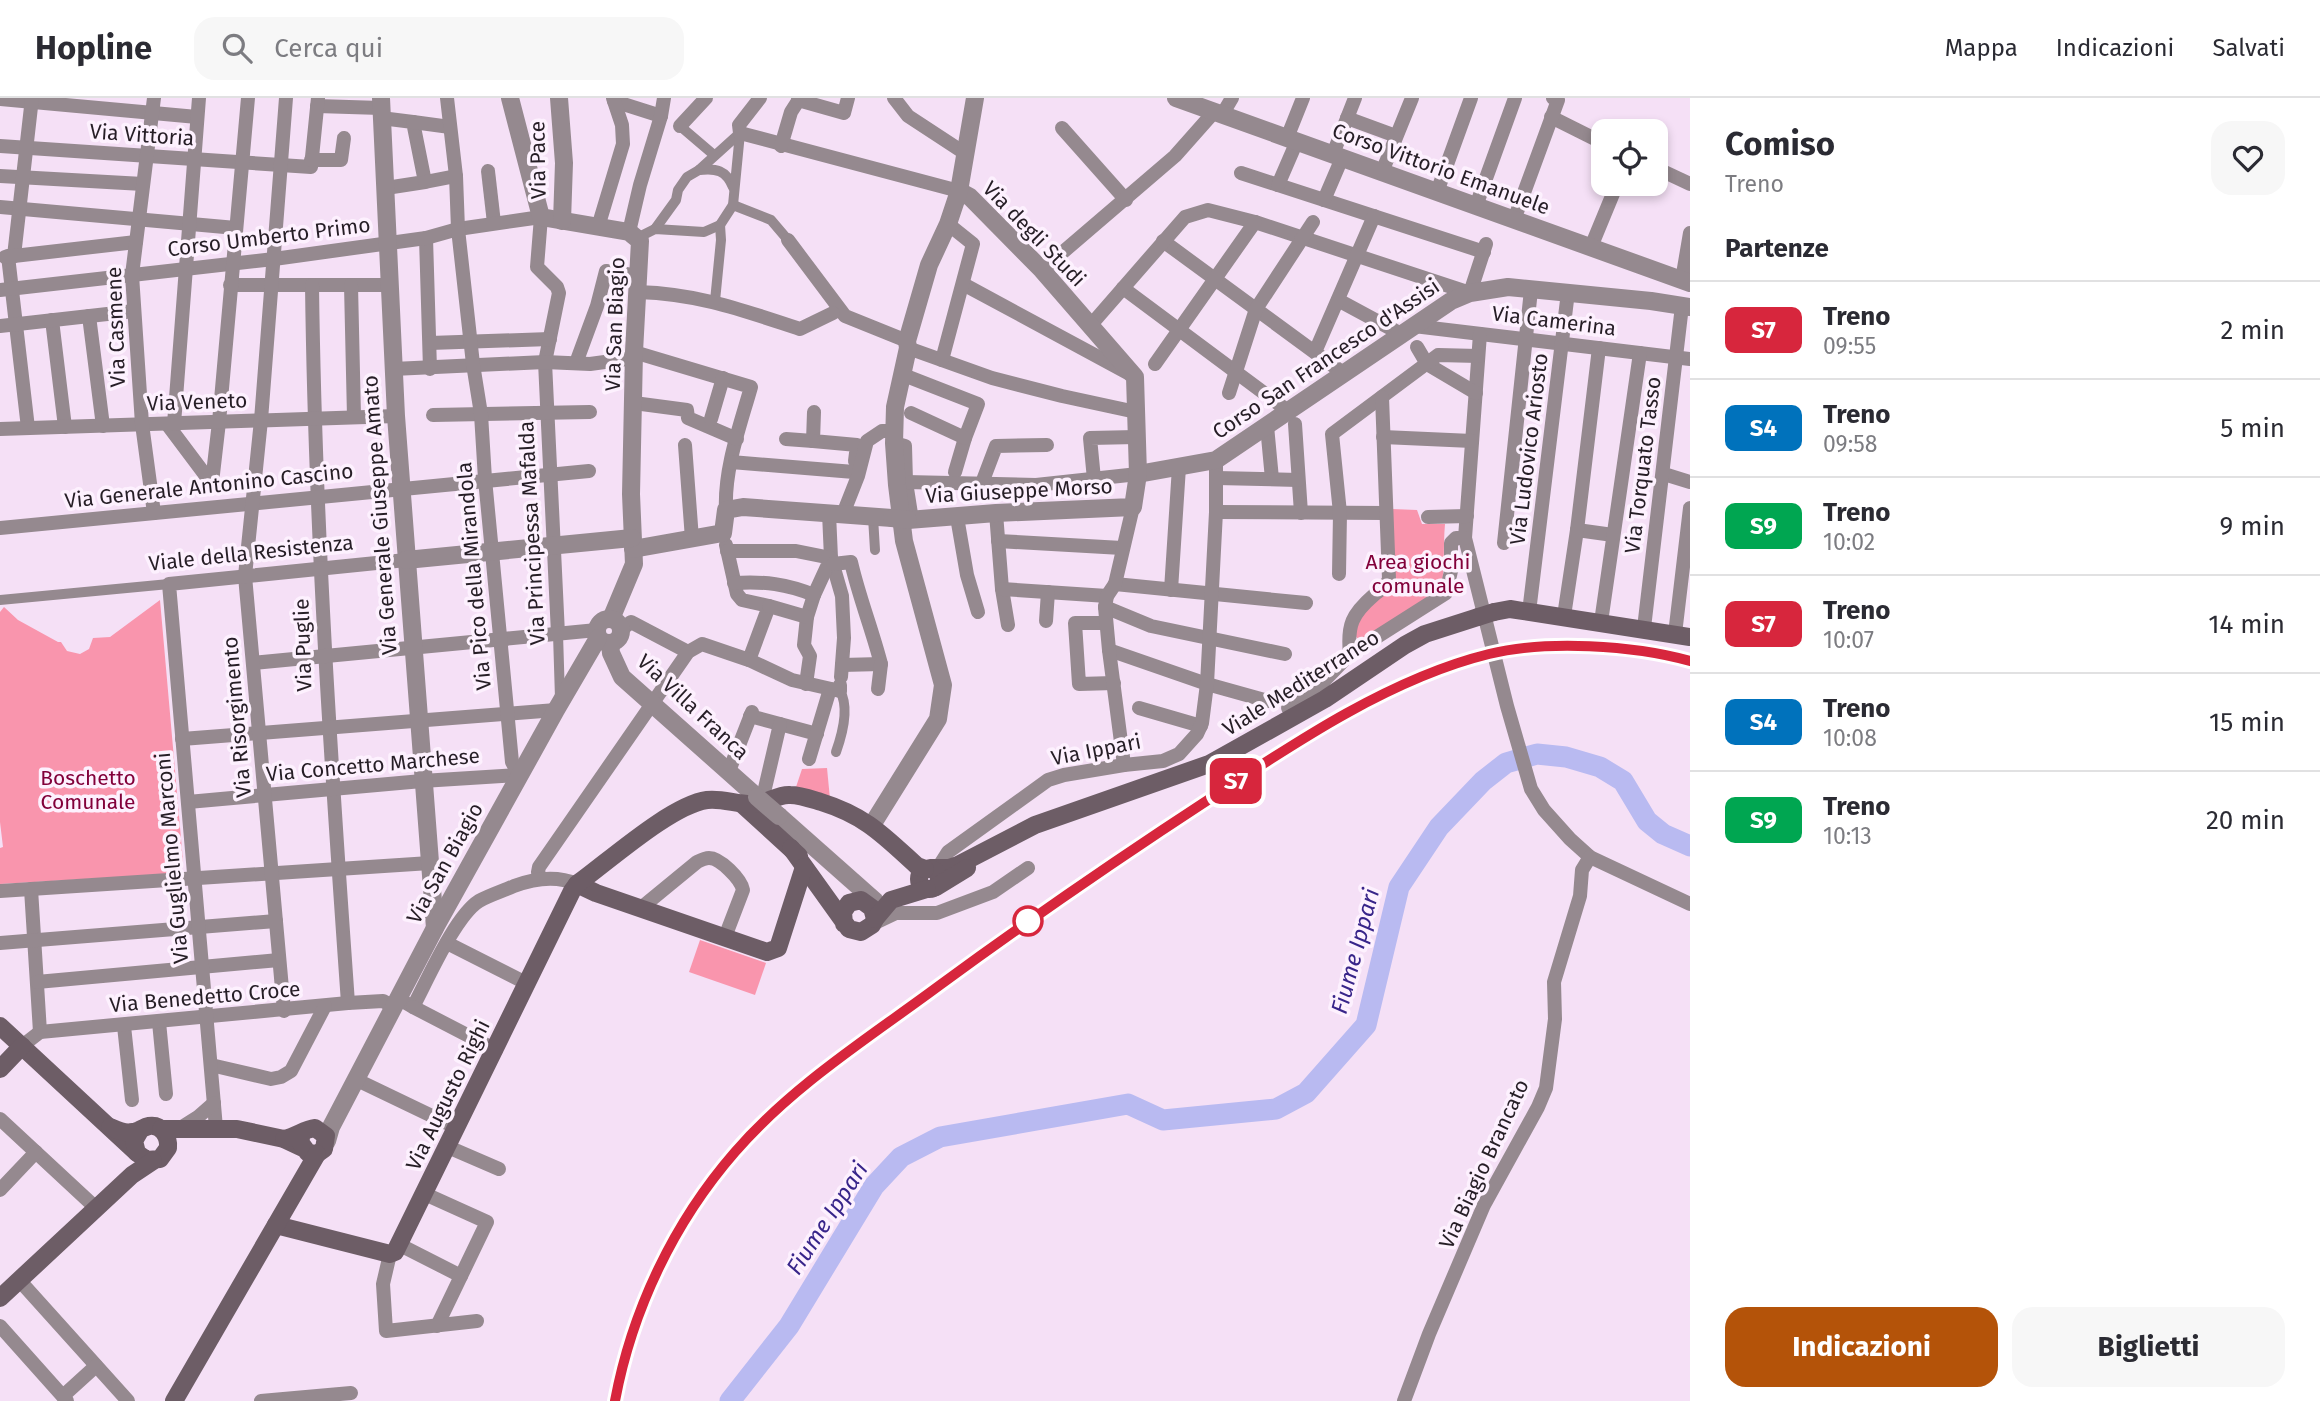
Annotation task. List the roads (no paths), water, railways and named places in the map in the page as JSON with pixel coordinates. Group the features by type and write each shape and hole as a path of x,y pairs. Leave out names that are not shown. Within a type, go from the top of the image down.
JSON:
{"main road":[{"name":"Viale Mediterraneo","path":"991,849 1056,817 1209,764 1320,694 1405,645 1426,634 1486,614 1510,609 1683,635"},
{"path":"756,799 756,804 788,794 839,808 872,825 917,866 936,872 959,874 991,849"},
{"path":"756,799 849,929 861,932 873,909"},
{"path":"756,799 708,800 684,807 578,884 596,893 767,952 778,948 804,867"},
{"path":"791,848 843,900 873,909"},
{"path":"936,872 991,849"},
{"name":"Via Ippari","path":"873,909 936,872"},
{"name":"Via Augusto Righi","path":"395,1249 425,1194 578,884"},
{"path":"790,915 809,894 825,898"},
{"path":"845,923 843,912 873,909"},
{"path":"0,1026 145,1157"},
{"path":"0,1069 22,1046"},
{"path":"110,1127 124,1132 148,1126 176,1130 237,1129 311,1142 306,1171 174,1401"},
{"path":"141,1129 134,1141 145,1157"},
{"path":"7,1288 132,1175 145,1157 165,1154 176,1130"},
{"path":"276,1225 395,1249"}],"street":[{"path":"199,98 186,268 170,424 209,480 213,474 219,422 248,98"},
{"name":"Via Risorgimento","path":"284,1011 245,576 261,420 286,98"},
{"name":"Via Pico della Mirandola","path":"447,98 456,176 458,229 481,414 512,762 519,775"},
{"path":"510,98 541,217 633,235 655,229 690,229 704,232 720,225 733,205 739,129"},
{"name":"Via Pace","path":"559,98 564,163 562,221"},
{"path":"633,235 640,186 662,116 664,98"},
{"path":"706,98 680,126 714,155"},
{"path":"655,229 676,200 678,190 687,177 699,170 739,129 761,98"},
{"path":"777,145 799,99 844,113 848,98"},
{"path":"894,98 908,116 966,154"},
{"path":"872,825 938,719 943,685 904,541 894,437 895,407 929,265 948,224 959,191 975,98"},
{"name":"Corso Vittorio Emanuele","path":"1176,98 1686,281"},
{"path":"1042,270 1175,156 1232,98"},
{"path":"1278,185 1303,98"},
{"path":"1324,200 1355,98"},
{"path":"1382,172 1412,98"},
{"path":"1437,192 1471,98"},
{"path":"1476,206 1515,98"},
{"path":"0,99 153,105 197,117"},
{"path":"598,228 623,144 622,125 614,99"},
{"path":"614,99 662,116"},
{"path":"1514,220 1555,99"},
{"path":"28,428 16,324 6,290 7,256 19,208 32,100"},
{"path":"344,138 341,160 311,160 317,102 381,108 413,122 450,127"},
{"name":"Via Casmene","path":"153,105 132,275 142,425 154,513"},
{"name":"Via Generale Giuseppe Amato","path":"381,108 396,416 417,721 435,928"},
{"path":"1551,117 1591,137"},
{"path":"1347,118 1396,136"},
{"path":"413,122 425,181"},
{"path":"1062,128 1126,200"},
{"name":"Via degli Studi","path":"739,129 777,145 959,191 970,197 1042,270 1135,377"},
{"name":"Via Vittoria","path":"0,146 281,166 311,167 311,160"},
{"path":"699,170 714,169 724,172 734,190"},
{"path":"488,171 494,223"},
{"path":"1090,326 1185,217 1208,210 1255,222 1470,293 1485,248 1241,173"},
{"path":"1668,174 1690,184"},
{"path":"0,176 143,184"},
{"path":"386,188 456,176"},
{"path":"1591,247 1612,196"},
{"path":"733,205 771,220 839,314 942,360 992,378 1136,412"},
{"path":"0,206 236,228"},
{"path":"1315,352 1374,216"},
{"name":"Corso Umberto Primo","path":"6,290 426,239 458,229 541,217"},
{"name":"Via Principessa Mafalda","path":"541,217 537,267 557,287 559,293 545,362 558,634 558,706"},
{"path":"1155,364 1255,222"},
{"path":"1229,393 1256,309 1313,222"},
{"path":"942,360 973,244 948,224"},
{"path":"715,301 720,225"},
{"path":"1686,281 1690,233"},
{"name":"Via San Biagio","path":"311,1142 338,1114 402,1004 435,928 519,775 558,706 607,632 634,564 631,494 634,355 641,248 640,241 633,235"},
{"path":"426,239 430,369"},
{"path":"1163,241 1343,373"},
{"path":"7,256 136,242"},
{"path":"576,363 597,306 606,271 639,284 715,301 800,329 839,314"},
{"path":"963,284 1135,377 1136,437 1140,473 1109,596 1106,623 1124,765"},
{"path":"230,285 390,285"},
{"name":"Via Puglie","path":"312,285 314,418 324,656 348,1003"},
{"path":"351,285 354,417"},
{"name":"Corso San Francesco d'Assisi","path":"1140,473 1179,467 1217,469 1267,426 1292,417 1343,373 1451,301 1470,293 1508,287 1686,307"},
{"path":"1123,288 1236,371 1292,417 1301,513"},
{"path":"1504,543 1531,289"},
{"name":"Via Ludovico Ariosto","path":"1529,612 1569,292"},
{"path":"1338,300 1407,330"},
{"name":"Via Torquato Tasso","path":"1644,628 1664,474 1683,358 1686,307"},
{"path":"0,326 134,311"},
{"path":"89,316 103,426"},
{"path":"52,320 65,427"},
{"name":"Via Camerina","path":"1407,330 1480,334 1683,358"},
{"path":"1480,334 1465,538 1531,789 1544,810 1590,857 1690,904"},
{"path":"430,343 470,336 550,339"},
{"path":"1417,347 1427,364 1476,393"},
{"path":"1564,616 1599,348"},
{"path":"1601,622 1640,353"},
{"path":"393,369 576,363 634,355 751,387 726,491 730,509 729,545 738,586 742,600 807,617"},
{"path":"1339,574 1340,513 1332,434 1438,355 1478,356"},
{"path":"901,374 978,404 955,472"},
{"path":"711,419 723,378"},
{"path":"1350,654 1348,636 1356,614 1360,607 1387,585 1389,579 1382,397"},
{"path":"634,403 687,410 692,535"},
{"path":"433,415 590,412"},
{"path":"813,441 814,412"},
{"path":"911,413 965,438"},
{"name":"Via Veneto","path":"0,429 396,416"},
{"path":"1267,426 1272,479"},
{"path":"836,752 844,729 843,697 839,681 842,596 832,561 836,513 856,474 867,441 881,431 905,446 904,519"},
{"path":"686,432 737,439"},
{"path":"1094,479 1090,438 1136,437"},
{"path":"1383,437 1472,442"},
{"path":"786,439 857,445 856,474"},
{"path":"982,483 996,446 1047,445"},
{"path":"731,462 856,474"},
{"path":"1171,590 1179,467"},
{"path":"1217,469 1272,479 1298,480"},
{"name":"Via Ippari","path":"936,872 1048,780 1124,765 1163,761 1186,748 1201,726 1207,684 1217,469"},
{"name":"Via Generale Antonino Cascino","path":"0,528 589,471"},
{"path":"906,482 1037,485 1140,473"},
{"path":"1664,474 1690,482"},
{"name":"Via Giuseppe Morso","path":"730,509 904,519 1133,507"},
{"path":"1683,635 1690,508"},
{"path":"1216,512 1385,513"},
{"path":"996,513 1002,589 1008,625"},
{"path":"1427,517 1467,516"},
{"path":"873,517 875,550"},
{"path":"957,517 967,575 978,612"},
{"path":"1577,530 1613,535"},
{"name":"Viale della Resistenza","path":"0,600 554,546 633,544 692,535 729,545"},
{"path":"1288,708 1320,694 1350,654 1446,593 1451,571 1451,543 1456,538 1465,538"},
{"path":"998,541 1122,548"},
{"path":"729,545 796,551 832,561 851,562 860,601 871,624 881,664 878,689"},
{"path":"806,684 810,656 804,645 807,617 814,595 832,561"},
{"path":"738,586 780,583 814,595"},
{"name":"Via Guglielmo Marconi","path":"169,584 216,1128"},
{"path":"1002,589 1109,596 1171,590 1306,603"},
{"path":"1046,621 1048,592"},
{"path":"1109,596 1151,626 1285,654"},
{"path":"749,660 769,606"},
{"path":"253,663 499,639 607,632 631,622 688,652"},
{"path":"1106,623 1075,622 1079,684 1114,683"},
{"name":"Via Villa Franca","path":"607,632 611,653 622,677 856,886 873,909"},
{"path":"541,879 539,867 688,652 702,644 806,684 839,681 881,664"},
{"path":"1109,650 1207,684 1268,701"},
{"path":"809,759 839,681"},
{"path":"182,739 508,714 558,706"},
{"path":"1139,708 1201,726"},
{"path":"729,771 751,714 817,734"},
{"path":"756,799 780,724"},
{"name":"Via Concetto Marchese","path":"188,802 519,775"},
{"name":"Via Biagio Brancato","path":"1404,1401 1429,1334 1484,1205 1546,1088 1555,1019 1554,982 1580,896 1582,870 1590,857"},
{"path":"641,908 697,862 706,858 714,859 739,878 743,890 725,937"},
{"path":"0,891 338,868 430,867 437,878 460,883"},
{"path":"873,909 937,913 993,891 1028,868"},
{"path":"402,1004 467,913 479,901 531,880 565,879 578,884"},
{"path":"22,1046 40,1032 31,889"},
{"path":"0,943 276,921"},
{"path":"447,943 528,984"},
{"path":"37,982 279,960"},
{"name":"Via Benedetto Croce","path":"40,1032 383,1001 402,1004 496,1050"},
{"path":"211,1065 271,1079 281,1077 290,1071 325,1006"},
{"path":"159,1022 166,1094"},
{"path":"124,1026 132,1100"},
{"path":"357,1080 457,1128"},
{"path":"176,1130 198,1117 214,1103"},
{"path":"0,1119 96,1208"},
{"path":"448,1147 499,1169"},
{"path":"0,1190 36,1152"},
{"path":"425,1194 487,1222 437,1326"},
{"path":"395,1249 461,1276"},
{"name":"Via Augusto Righi","path":"395,1249 383,1284 386,1331 437,1326"},
{"path":"7,1288 96,1366 128,1401"},
{"path":"437,1326 477,1321"},
{"path":"0,1326 65,1399 96,1366"},
{"path":"261,1401 351,1392"}],"waterway":[{"name":"Fiume Ippari","path":"730,1401 789,1326 874,1186 901,1157 940,1137 1128,1104 1163,1120 1276,1109 1306,1093 1366,1025 1399,887 1439,827 1483,781 1506,763 1537,754 1566,757 1600,767 1623,781 1647,821 1663,834 1690,846"}],"railway":[{"path":"615,1401 633,1334 659,1269 693,1208 735,1152 758,1127 835,1060 1080,886 1313,732 1417,678 1489,654 1536,647 1616,648 1690,661"}],"train":[{"name":"S7","path":"615,1401 628,1345 654,1276 679,1229 704,1191 735,1152 772,1114 813,1079 1028,922 1261,765 1329,724 1415,679 1487,654 1533,648 1564,646 1643,652 1690,661"}],"park label":[{"name":"Area giochi comunale","path":"1418,574"},
{"name":"Boschetto Comunale","path":"88,790"}]}
